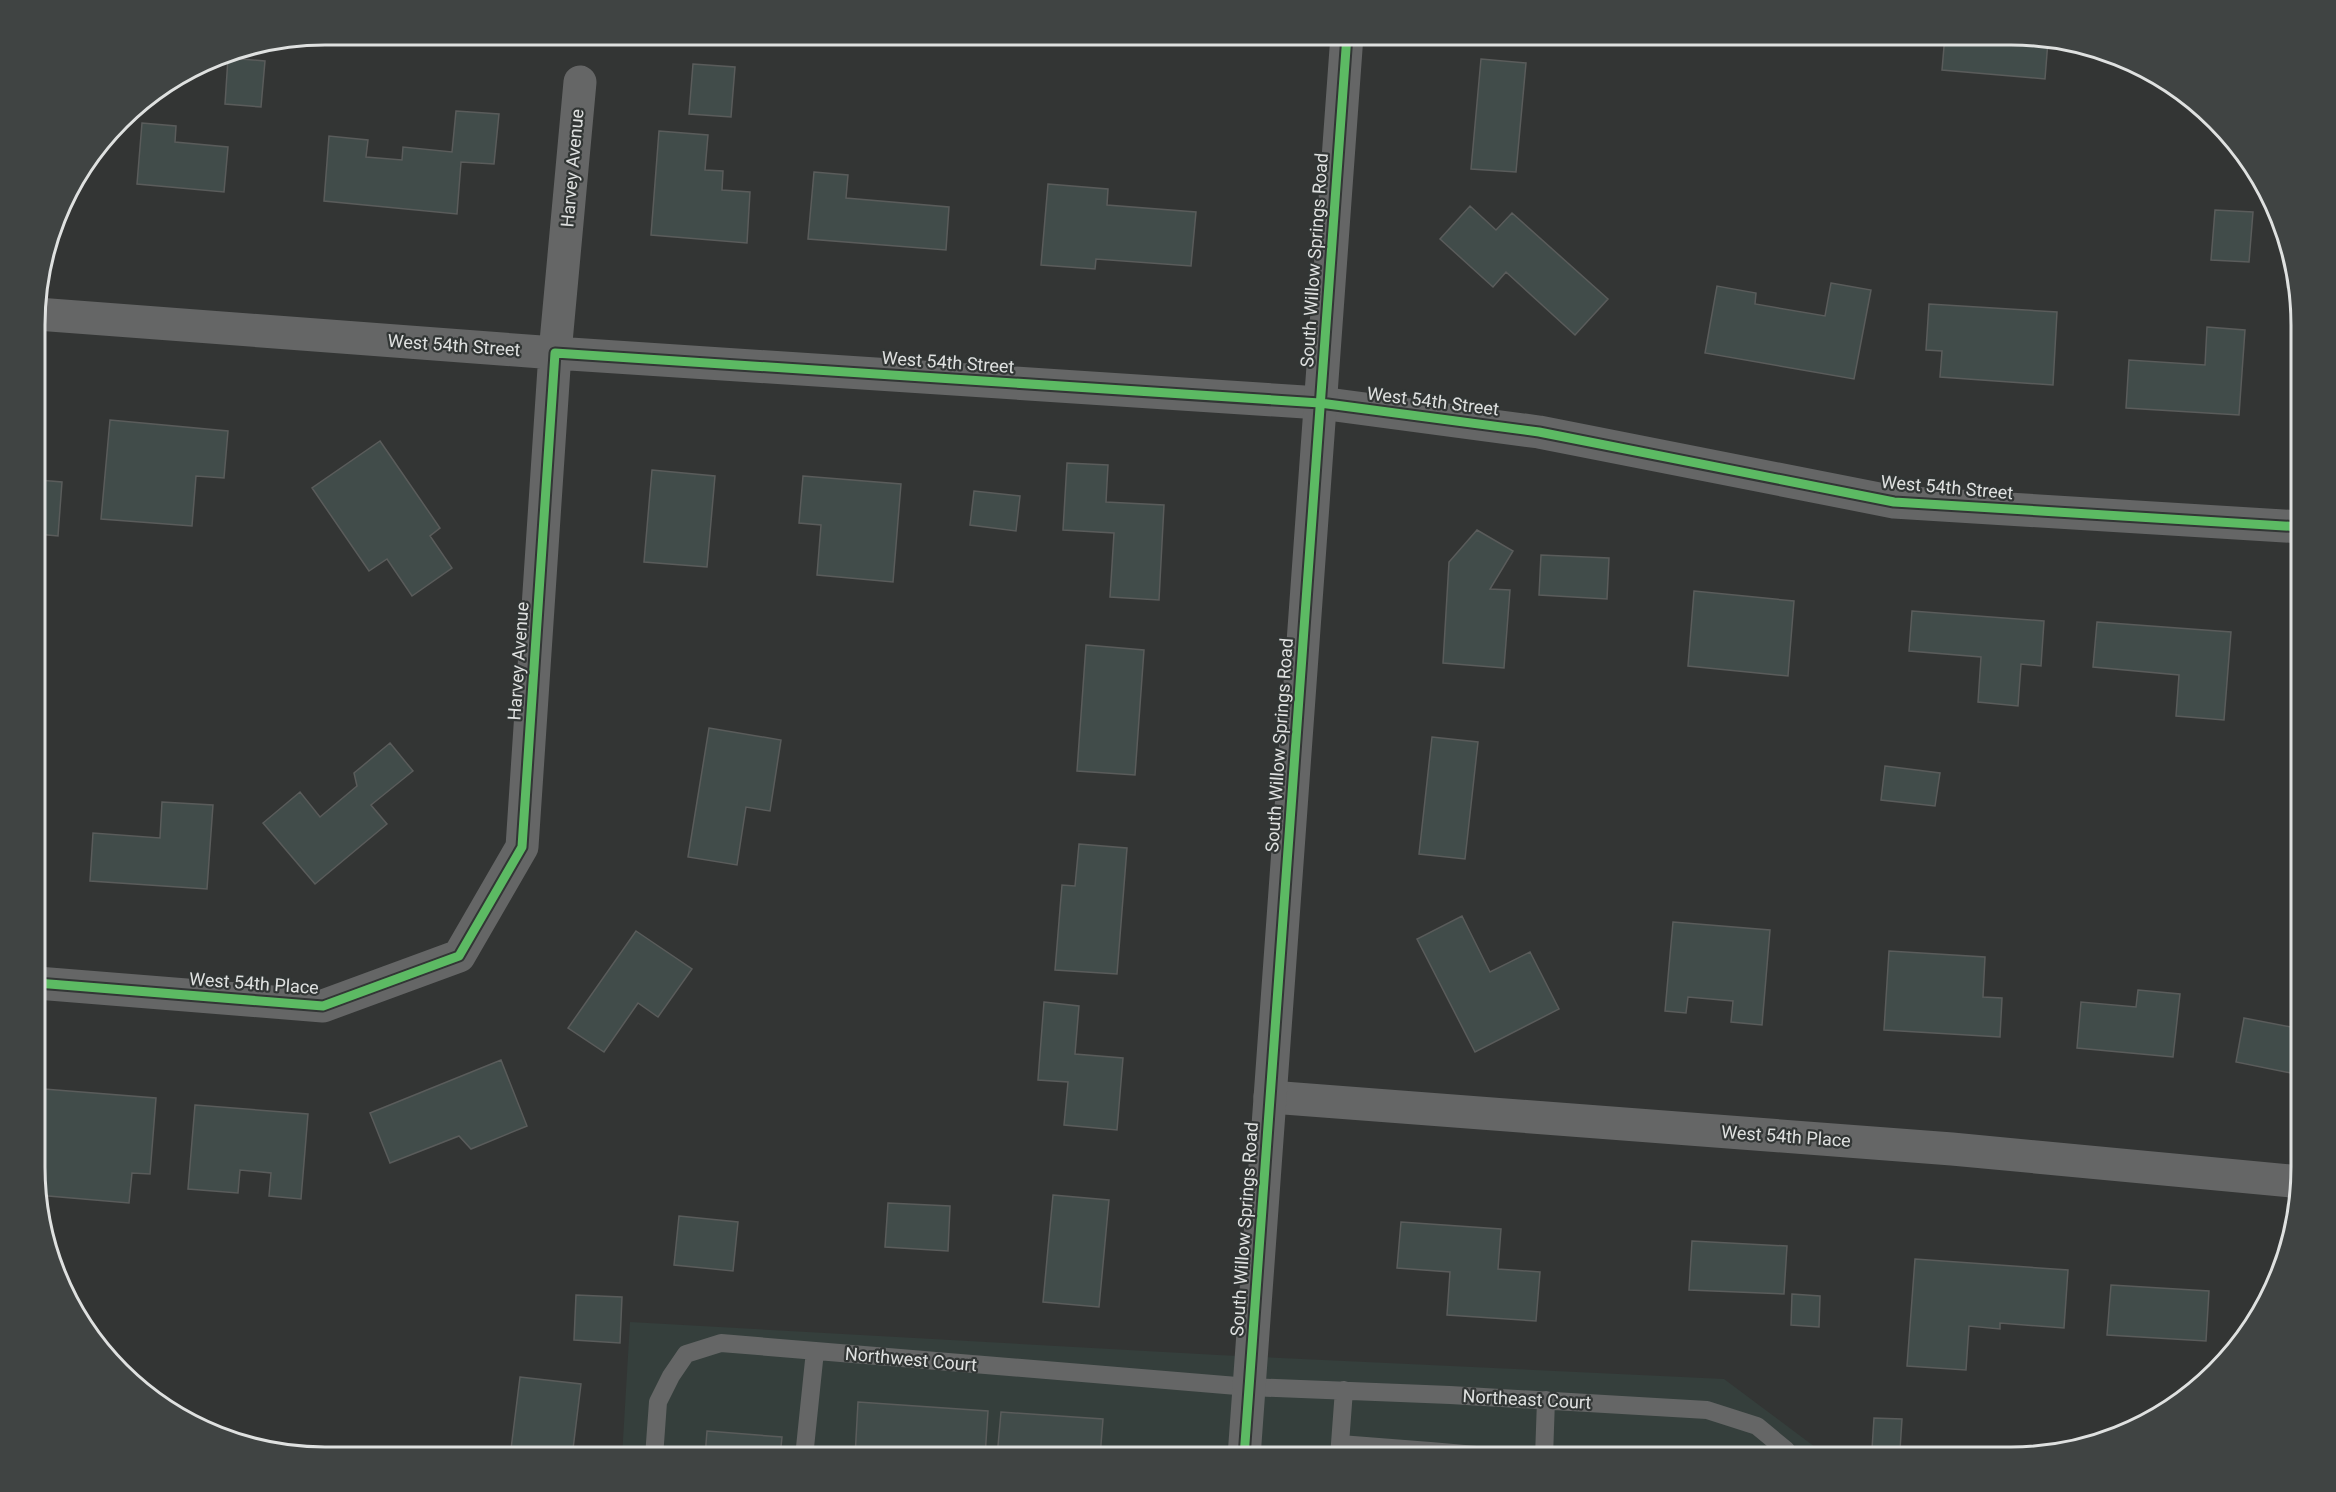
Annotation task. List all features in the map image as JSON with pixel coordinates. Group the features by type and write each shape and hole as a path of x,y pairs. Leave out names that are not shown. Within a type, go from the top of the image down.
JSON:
{"street":[{"name":"South Willow Springs Road","path":"1245,1447 1346,45"},
{"name":"Harvey Avenue","path":"459,956 522,847 555,353 579,82"},
{"name":"West 54th Street","path":"46,315 555,353 1320,403 1539,432 1894,502 2291,526"},
{"name":"West 54th Place","path":"45,984 323,1006 459,956"},
{"name":"West 54th Place","path":"1270,1097 1952,1149 2290,1181"}],"lane":[{"name":"Northwest Court","path":"655,1447 658,1402 670,1376 686,1354 721,1343 1249,1387"},
{"path":"805,1447 815,1351"},
{"name":"Northeast Court","path":"1249,1387 1546,1400 1707,1410 1757,1426 1782,1447"},
{"path":"1340,1447 1344,1390"},
{"path":"1544,1447 1546,1400"}],"shaded area":[{"path":"630,1322 1218,1355 1724,1379 1815,1447 623,1447"}],"building":[{"path":"1944,45 2048,47 2045,79 1942,70"},
{"path":"239,59 265,61 261,107 225,104 228,63"},
{"path":"1481,59 1526,63 1516,172 1471,169"},
{"path":"693,64 735,67 731,117 689,114"},
{"path":"456,111 499,114 494,164 461,162 457,214 324,201 329,136 368,140 366,157 402,160 403,147 452,152"},
{"path":"142,123 176,126 175,142 228,147 224,192 137,184"},
{"path":"659,131 708,135 705,170 723,171 722,190 750,192 747,243 651,235"},
{"path":"814,172 848,175 846,198 949,207 946,250 808,239"},
{"path":"1048,184 1108,189 1107,205 1196,212 1191,266 1096,259 1095,269 1041,265"},
{"path":"1470,206 1496,230 1512,213 1608,299 1575,335 1506,272 1493,287 1440,239"},
{"path":"2215,210 2253,212 2249,262 2211,260"},
{"path":"1831,283 1871,290 1854,379 1705,353 1717,286 1756,293 1755,304 1825,316"},
{"path":"1929,304 2057,312 2053,385 1940,377 1942,351 1926,350"},
{"path":"2207,327 2245,330 2239,415 2126,408 2129,360 2205,365"},
{"path":"110,420 228,431 224,478 196,476 192,526 101,519"},
{"path":"380,441 440,528 430,536 452,568 412,596 387,559 369,571 312,488"},
{"path":"1067,463 1108,465 1106,502 1164,505 1159,600 1110,597 1114,533 1063,530"},
{"path":"652,470 715,476 707,567 644,562"},
{"path":"803,476 901,484 893,582 817,575 821,525 799,523"},
{"path":"45,481 62,482 58,536 45,535"},
{"path":"974,491 1020,496 1016,531 970,525"},
{"path":"1477,530 1513,551 1490,589 1510,590 1504,668 1443,663 1449,562"},
{"path":"1541,555 1609,558 1607,599 1539,595"},
{"path":"1694,591 1794,601 1788,676 1688,666"},
{"path":"1912,611 2044,621 2041,666 2021,664 2018,706 1978,702 1981,657 1909,651"},
{"path":"2097,622 2231,632 2224,720 2176,716 2179,675 2093,667"},
{"path":"1086,645 1144,650 1135,775 1077,771"},
{"path":"709,728 781,740 770,811 746,807 737,865 688,857"},
{"path":"1432,737 1478,742 1465,859 1419,854"},
{"path":"390,743 413,771 371,805 387,824 315,884 263,823 300,792 320,817 357,786 354,773"},
{"path":"1885,766 1940,773 1935,806 1881,800"},
{"path":"162,802 213,805 207,889 90,881 93,833 160,838"},
{"path":"1079,844 1127,848 1117,974 1055,970 1062,885 1075,886"},
{"path":"1462,916 1490,972 1530,952 1559,1009 1475,1052 1417,939"},
{"path":"1673,922 1770,930 1762,1025 1731,1022 1733,1001 1688,997 1686,1013 1665,1011"},
{"path":"636,931 692,969 658,1017 638,1003 604,1052 568,1028"},
{"path":"1889,951 1985,957 1983,997 2002,998 2000,1037 1884,1030"},
{"path":"2138,990 2180,994 2173,1057 2077,1048 2081,1002 2136,1007"},
{"path":"1044,1002 1079,1006 1075,1054 1123,1058 1117,1130 1064,1125 1068,1082 1038,1080"},
{"path":"2244,1018 2291,1027 2291,1073 2236,1062"},
{"path":"501,1060 527,1126 471,1149 459,1136 390,1163 370,1113"},
{"path":"45,1089 156,1098 150,1174 132,1173 129,1203 47,1196"},
{"path":"195,1105 308,1114 301,1199 269,1196 271,1173 240,1170 238,1193 188,1189"},
{"path":"1053,1195 1109,1200 1099,1307 1043,1302"},
{"path":"888,1203 950,1206 948,1251 885,1247"},
{"path":"679,1216 738,1222 733,1271 674,1265"},
{"path":"1401,1222 1501,1229 1498,1269 1540,1272 1536,1321 1447,1315 1450,1272 1397,1268"},
{"path":"1692,1241 1787,1246 1784,1294 1689,1290"},
{"path":"1915,1259 2068,1270 2064,1328 2000,1323 2000,1329 1969,1326 1966,1370 1907,1366"},
{"path":"2111,1285 2209,1291 2206,1341 2107,1335"},
{"path":"1792,1294 1820,1296 1819,1327 1791,1325"},
{"path":"576,1295 622,1297 620,1343 574,1340"},
{"path":"520,1377 581,1384 573,1447 511,1447"},
{"path":"858,1402 988,1411 986,1447 856,1447"},
{"path":"1001,1412 1103,1419 1101,1447 998,1447"},
{"path":"1874,1418 1902,1419 1900,1447 1872,1447"},
{"path":"707,1431 782,1437 781,1447 706,1447"}],"cycle path":[{"path":"1245,1447 1346,45"},
{"path":"45,984 323,1006 459,956 522,847 555,353 1320,403 1539,432 1894,502 2291,526"}]}
